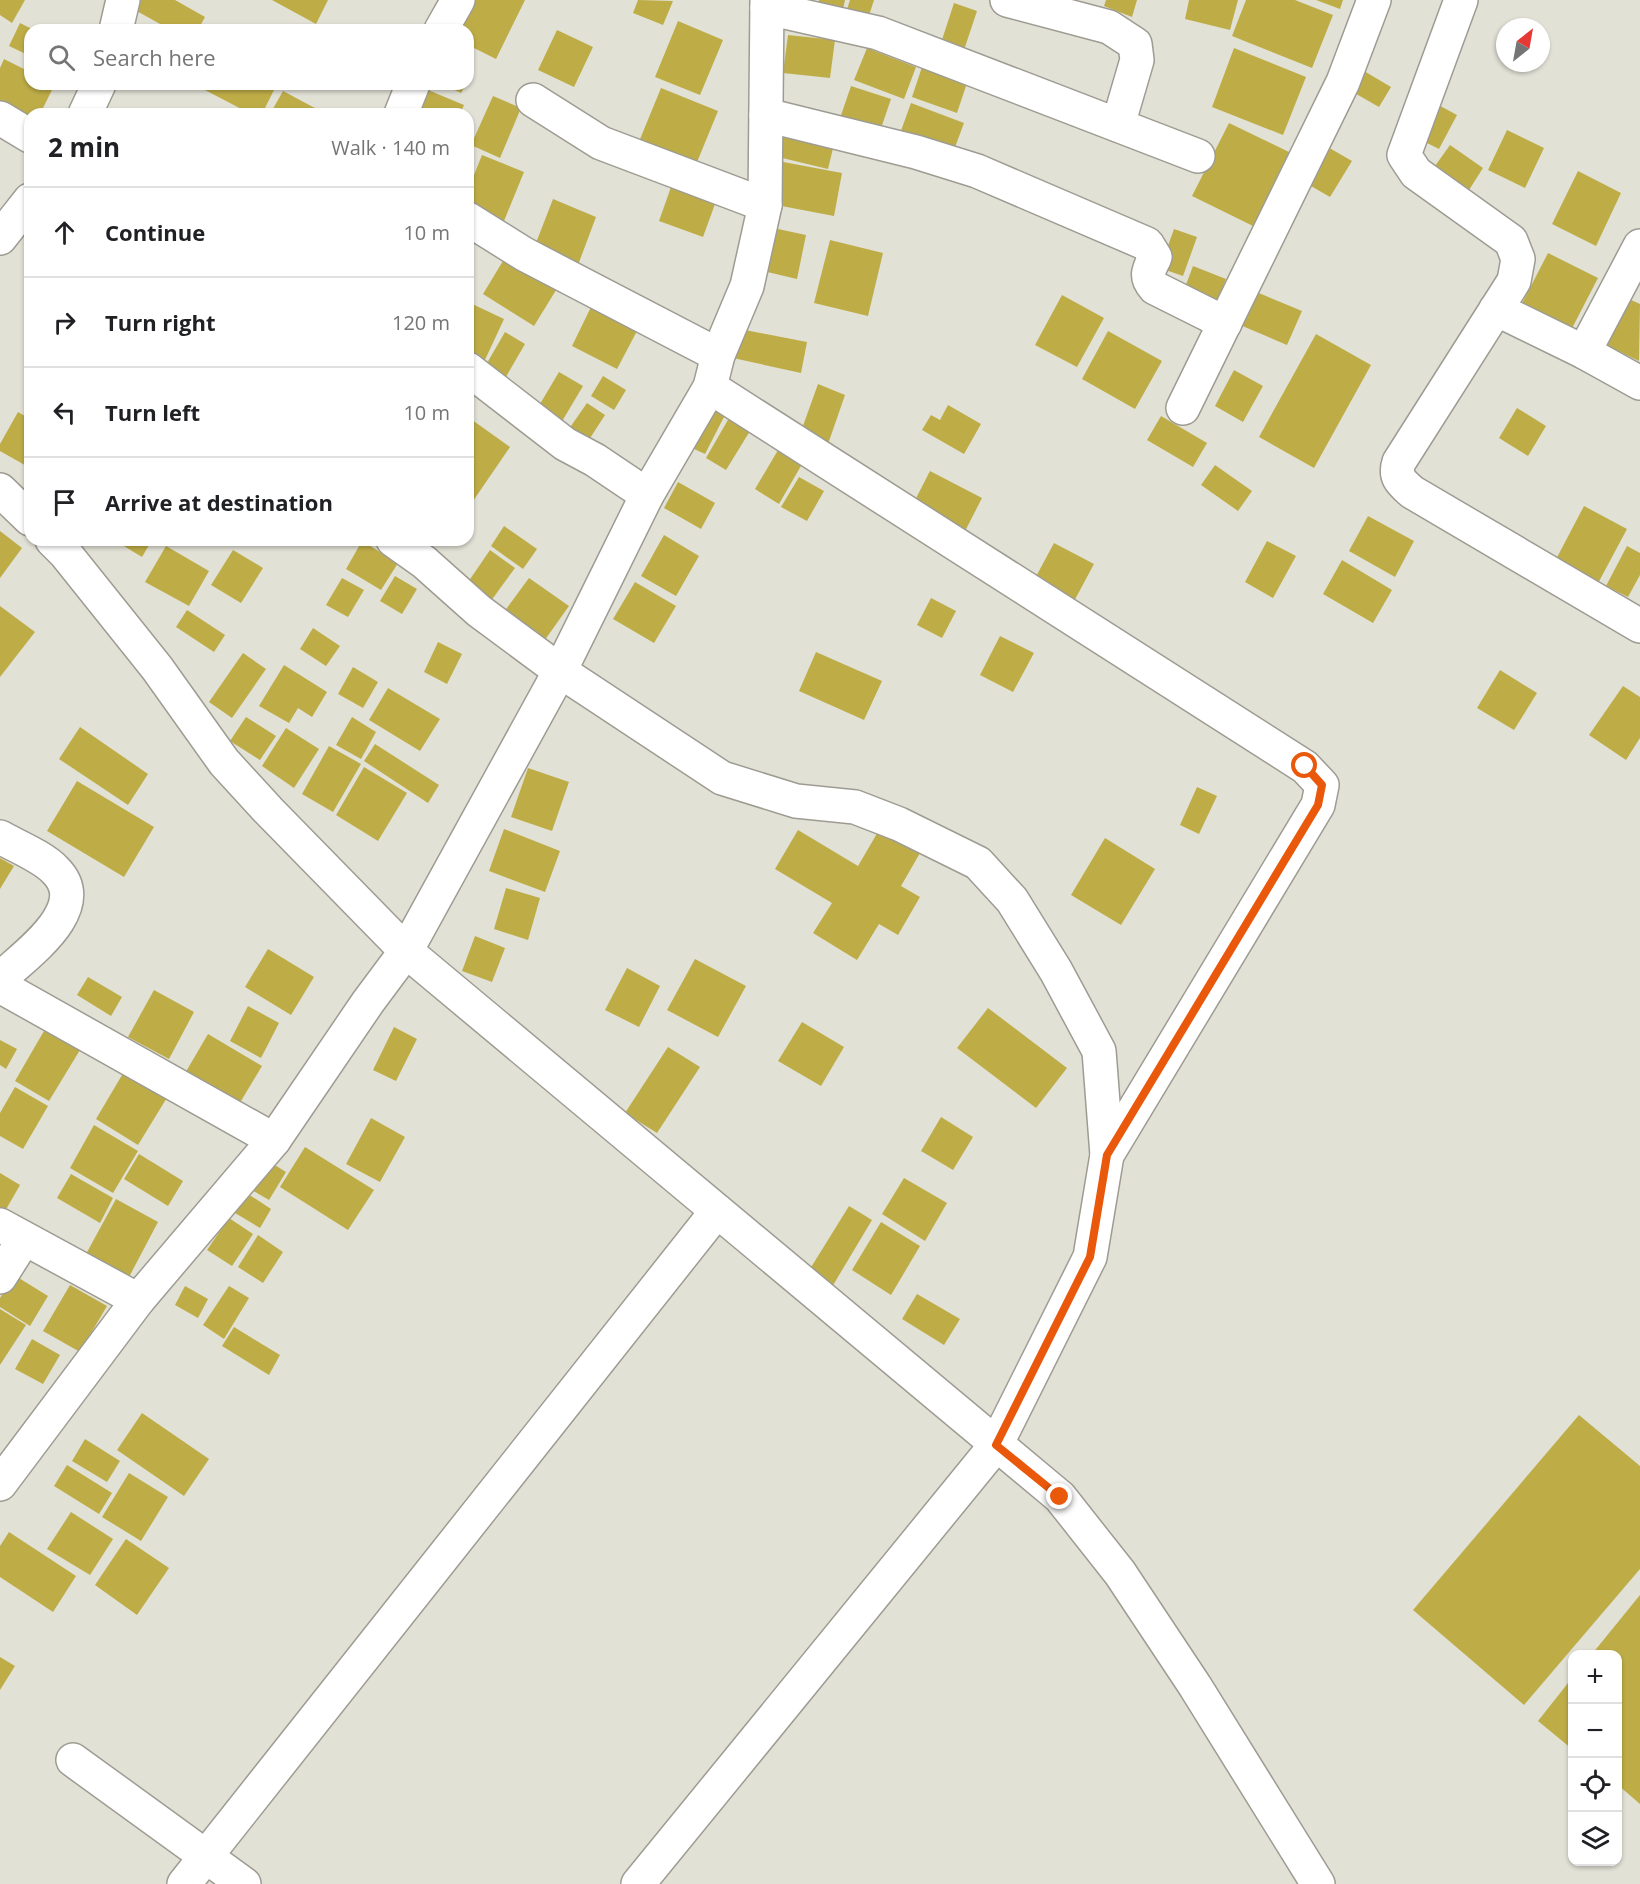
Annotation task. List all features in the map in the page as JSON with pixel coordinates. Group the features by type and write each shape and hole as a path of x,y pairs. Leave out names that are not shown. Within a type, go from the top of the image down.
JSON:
{"street":[{"path":"117,24 123,0"},
{"path":"444,24 458,0"},
{"path":"1007,0 1109,27 1135,44 1137,60 1118,125"},
{"path":"1183,408 1343,82 1374,0"},
{"path":"1461,0 1404,155 1416,173 1511,241 1518,259 1514,280 1399,462 1396,471 1399,481 1412,492 1640,626"},
{"path":"6,1464 138,1300 274,1140 368,1002 406,951 560,671 647,495 710,387 718,355 747,286 765,205 767,4 878,33 1198,156"},
{"path":"88,108 96,90"},
{"path":"403,108 410,90"},
{"path":"533,100 573,128 600,143 765,205"},
{"path":"766,115 875,141 977,171 1147,244 1155,257 1147,274 1148,281 1155,288 1225,323"},
{"path":"0,118 24,132"},
{"path":"0,238 24,208"},
{"path":"474,223 524,254 718,355"},
{"path":"1584,352 1640,246"},
{"path":"1496,309 1584,352 1640,383"},
{"path":"474,374 556,438 595,460 647,495"},
{"path":"710,387 1305,766 1322,785 1318,805 1107,1155"},
{"path":"0,490 24,513"},
{"path":"66,546 224,762 406,951 1060,1497 1120,1573 1195,1686 1318,1884"},
{"path":"401,546 424,562 479,611 560,671 722,778 796,801 855,807 899,824 978,863 1012,900 1056,971 1099,1051 1107,1155 1090,1257 996,1445 638,1884"},
{"path":"0,837 55,869 68,897 63,914 52,930 0,978"},
{"path":"0,986 274,1140"},
{"path":"184,1884 717,1212"},
{"path":"0,1277 12,1232 138,1300"},
{"path":"73,1760 244,1884"}],"building":[{"path":"0,0 25,0 12,23 0,15"},
{"path":"138,0 175,0 205,17 201,24 160,24 133,9"},
{"path":"272,0 328,0 316,24"},
{"path":"468,0 525,0 496,59 474,48 474,24 456,24"},
{"path":"638,0 673,1 663,25 633,13"},
{"path":"819,0 845,0 841,19 817,14"},
{"path":"850,0 874,0 866,25 844,19"},
{"path":"1106,0 1137,0 1132,17 1104,6"},
{"path":"1189,0 1238,0 1230,30 1185,19"},
{"path":"1246,0 1295,0 1333,15 1312,68 1232,36"},
{"path":"1316,0 1343,0 1340,9"},
{"path":"954,3 977,11 961,59 938,52"},
{"path":"678,21 723,40 700,95 655,77"},
{"path":"20,23 24,25 24,53 9,46"},
{"path":"557,30 593,47 574,87 538,70"},
{"path":"788,35 835,40 830,78 783,73"},
{"path":"867,48 916,67 904,99 854,80"},
{"path":"1234,48 1306,77 1283,135 1212,107"},
{"path":"4,59 24,69 24,90 52,90 43,108 24,108 24,118 0,106 0,68"},
{"path":"922,67 967,83 957,113 912,97"},
{"path":"1364,71 1391,87 1379,107 1351,91"},
{"path":"851,86 891,99 878,137 838,124"},
{"path":"661,88 718,111 695,167 638,144"},
{"path":"205,90 274,90 265,108 239,108"},
{"path":"428,90 464,105 463,108 420,108"},
{"path":"283,91 315,108 273,108"},
{"path":"493,96 521,108 500,158 474,146 474,138"},
{"path":"1433,102 1457,115 1439,149 1415,137"},
{"path":"911,103 964,123 951,158 898,139"},
{"path":"1229,123 1289,152 1253,226 1192,196"},
{"path":"786,127 835,140 828,169 778,157"},
{"path":"1507,130 1544,148 1525,188 1488,170"},
{"path":"1450,145 1483,168 1469,190 1435,166"},
{"path":"1326,146 1352,161 1330,197 1304,182"},
{"path":"482,155 524,172 504,221 474,208 474,175"},
{"path":"778,161 842,173 834,216 771,204"},
{"path":"1578,171 1621,193 1596,246 1552,224"},
{"path":"671,187 715,204 703,237 659,221"},
{"path":"553,199 596,217 578,265 534,248"},
{"path":"764,226 806,235 797,279 755,269"},
{"path":"1174,229 1197,237 1183,276 1160,268"},
{"path":"830,240 883,253 868,316 814,303"},
{"path":"509,251 561,282 534,326 483,294"},
{"path":"1548,253 1598,278 1568,336 1518,311"},
{"path":"1193,266 1226,279 1217,302 1184,290"},
{"path":"1254,291 1302,311 1287,345 1240,325"},
{"path":"1062,295 1104,318 1077,367 1035,345"},
{"path":"1629,299 1640,304 1639,361 1606,345"},
{"path":"474,305 504,319 484,362 474,358"},
{"path":"591,307 637,331 617,369 572,346"},
{"path":"740,329 807,342 801,373 733,358"},
{"path":"1108,331 1162,361 1135,409 1082,379"},
{"path":"505,332 525,344 503,382 483,370"},
{"path":"1316,334 1371,365 1314,468 1259,437"},
{"path":"1234,370 1263,386 1243,422 1215,406"},
{"path":"559,372 583,386 561,423 537,409"},
{"path":"603,376 626,390 614,410 591,396"},
{"path":"818,384 845,395 827,447 799,437"},
{"path":"587,403 605,415 583,449 564,436"},
{"path":"948,405 981,424 964,454 922,430 931,415 940,420"},
{"path":"713,408 725,415 705,454 692,448"},
{"path":"1517,408 1546,426 1528,456 1499,438"},
{"path":"18,412 24,416 24,465 0,451 0,444"},
{"path":"1161,416 1207,443 1193,467 1147,440"},
{"path":"729,418 750,431 726,470 706,458"},
{"path":"474,421 510,447 474,500"},
{"path":"781,445 805,459 779,504 755,489"},
{"path":"1215,465 1252,491 1238,511 1201,485"},
{"path":"930,471 982,498 962,537 910,510"},
{"path":"799,477 824,491 807,521 781,507"},
{"path":"678,482 715,503 701,529 664,508"},
{"path":"1584,506 1627,529 1596,587 1553,565"},
{"path":"1368,516 1414,541 1395,577 1349,551"},
{"path":"504,526 537,549 523,569 491,546"},
{"path":"0,531 22,548 0,578"},
{"path":"664,535 699,556 676,596 641,576"},
{"path":"1267,541 1296,556 1273,598 1245,582"},
{"path":"1054,543 1094,564 1072,605 1032,584"},
{"path":"124,546 148,546 142,557"},
{"path":"166,546 209,571 189,606 145,582"},
{"path":"359,546 370,546 398,563 381,590 346,569"},
{"path":"1627,546 1640,553 1640,575 1628,597 1606,586"},
{"path":"233,550 263,568 241,603 211,585"},
{"path":"490,550 515,568 488,605 464,588"},
{"path":"1342,560 1392,590 1373,623 1323,594"},
{"path":"395,576 417,589 402,614 380,601"},
{"path":"342,578 364,590 348,617 326,605"},
{"path":"529,578 569,606 542,644 501,616"},
{"path":"635,582 676,606 654,643 613,619"},
{"path":"931,598 956,611 942,638 917,625"},
{"path":"0,606 35,632 0,677"},
{"path":"187,610 225,635 214,652 176,627"},
{"path":"313,628 340,646 326,666 300,649"},
{"path":"1000,636 1034,653 1013,692 980,675"},
{"path":"438,642 462,654 447,684 424,672"},
{"path":"816,652 882,681 864,720 799,691"},
{"path":"243,653 266,669 232,718 209,702"},
{"path":"284,665 327,692 312,717 298,708 289,723 259,706"},
{"path":"353,667 378,682 363,708 338,694"},
{"path":"1500,670 1537,693 1514,730 1477,708"},
{"path":"1623,686 1640,697 1640,738 1626,760 1589,735"},
{"path":"388,688 440,719 420,751 369,720"},
{"path":"246,717 276,736 260,760 230,741"},
{"path":"352,717 376,732 361,759 336,745"},
{"path":"80,727 148,774 128,805 59,759"},
{"path":"286,728 319,749 294,788 262,766"},
{"path":"375,744 439,785 428,803 364,761"},
{"path":"329,746 361,764 333,812 302,794"},
{"path":"364,767 407,793 378,841 336,815"},
{"path":"528,768 569,782 552,831 511,817"},
{"path":"77,781 154,827 124,877 47,831"},
{"path":"1197,787 1217,796 1199,834 1180,825"},
{"path":"504,829 560,851 545,892 489,871"},
{"path":"798,830 858,866 879,830 920,853 901,886 920,897 898,935 879,924 857,960 813,933 832,903 775,869"},
{"path":"1105,838 1155,869 1121,925 1071,895"},
{"path":"0,858 14,866 0,889"},
{"path":"506,888 540,898 528,940 494,929"},
{"path":"475,936 505,948 492,982 462,971"},
{"path":"268,949 314,977 291,1015 245,987"},
{"path":"695,959 746,986 718,1037 667,1010"},
{"path":"627,968 660,986 639,1027 605,1010"},
{"path":"88,977 122,997 111,1016 77,995"},
{"path":"154,990 194,1012 169,1059 128,1037"},
{"path":"248,1006 279,1023 261,1058 230,1041"},
{"path":"988,1008 1067,1068 1036,1108 957,1048"},
{"path":"802,1022 844,1047 821,1086 778,1061"},
{"path":"48,1024 83,1045 49,1101 15,1081"},
{"path":"394,1027 417,1039 396,1081 373,1070"},
{"path":"208,1034 262,1066 238,1106 184,1075"},
{"path":"0,1040 17,1049 6,1069 0,1065"},
{"path":"668,1047 700,1067 657,1133 625,1113"},
{"path":"125,1070 168,1096 138,1145 96,1119"},
{"path":"15,1087 48,1106 23,1149 0,1136 0,1113"},
{"path":"941,1117 973,1137 953,1170 921,1151"},
{"path":"371,1118 405,1137 380,1182 346,1164"},
{"path":"94,1125 138,1151 113,1193 70,1168"},
{"path":"305,1147 374,1190 348,1230 280,1187"},
{"path":"139,1154 183,1181 168,1206 124,1179"},
{"path":"262,1157 286,1172 269,1200 245,1186"},
{"path":"0,1173 20,1185 4,1213 0,1210"},
{"path":"71,1174 113,1198 100,1223 57,1198"},
{"path":"904,1178 947,1203 925,1241 882,1214"},
{"path":"242,1190 271,1209 260,1228 230,1210"},
{"path":"116,1199 158,1222 129,1277 86,1254"},
{"path":"849,1206 872,1220 829,1292 805,1277"},
{"path":"229,1218 253,1234 232,1266 207,1250"},
{"path":"881,1222 920,1246 891,1295 852,1270"},
{"path":"258,1235 283,1252 263,1283 238,1267"},
{"path":"14,1275 48,1296 30,1326 0,1307 0,1298"},
{"path":"70,1285 107,1306 80,1352 43,1331"},
{"path":"185,1286 208,1299 198,1318 175,1305"},
{"path":"229,1286 249,1298 224,1339 203,1325"},
{"path":"917,1294 960,1319 944,1345 902,1319"},
{"path":"0,1309 26,1325 0,1365"},
{"path":"234,1327 280,1355 269,1375 222,1346"},
{"path":"32,1339 60,1355 43,1384 15,1369"},
{"path":"142,1413 209,1459 184,1496 117,1450"},
{"path":"1579,1415 1640,1466 1640,1569 1571,1650 1568,1650 1568,1653 1524,1705 1413,1610"},
{"path":"85,1439 120,1461 107,1482 72,1461"},
{"path":"67,1465 112,1493 99,1514 54,1486"},
{"path":"129,1473 168,1497 141,1541 102,1517"},
{"path":"71,1512 113,1539 90,1575 47,1549"},
{"path":"9,1532 76,1576 53,1612 0,1577 0,1546"},
{"path":"126,1539 169,1568 137,1615 95,1585"},
{"path":"1640,1595 1640,1804 1622,1788 1622,1650 1595,1650"},
{"path":"0,1657 15,1666 0,1690"},
{"path":"1568,1683 1568,1746 1538,1721"}],"route":[{"path":"1060,1497 996,1445 1090,1257 1107,1155 1318,805 1322,785 1305,766"}]}
